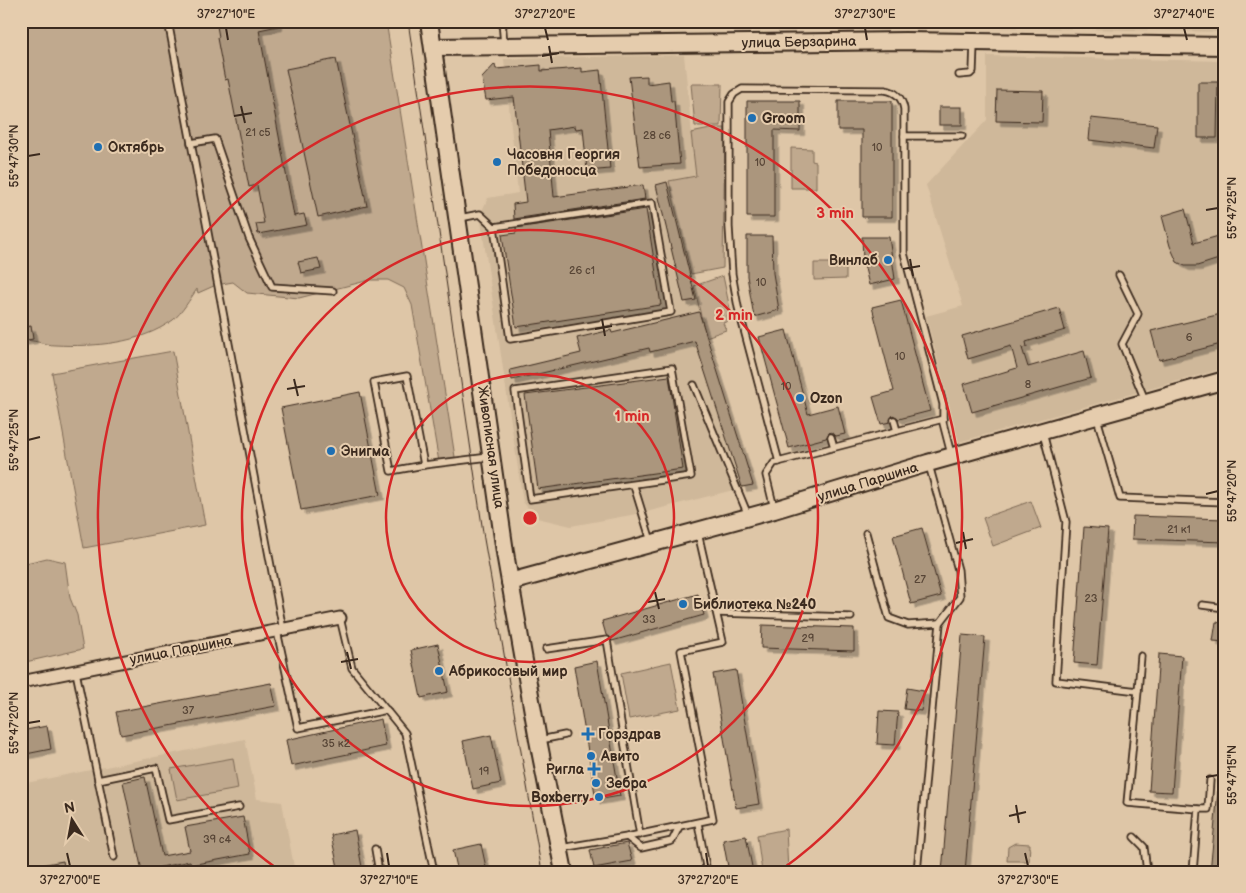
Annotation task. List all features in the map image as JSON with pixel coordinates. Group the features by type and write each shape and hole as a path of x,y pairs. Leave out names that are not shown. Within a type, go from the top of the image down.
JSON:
{"street":[{"name":"Живописная улица","path":"429,21 510,582 564,872"},
{"name":"улица Берзарина","path":"434,47 974,42 1225,46"},
{"name":"улица Паршина","path":"510,582 774,510 952,456 1225,380"},
{"name":"улица Паршина","path":"21,682 340,618"}],"lane":[{"path":"168,21 192,143 298,728 386,710"},
{"path":"504,45 502,22 510,21"},
{"path":"959,75 970,74 973,71 974,42"},
{"path":"779,462 738,308 732,274 729,227 729,102 734,94 742,90 886,90 897,94 903,103 905,259 943,404 943,418 952,456"},
{"path":"904,136 962,136"},
{"path":"192,143 216,138 249,238 272,287 333,291"},
{"path":"458,218 480,214 494,227 510,339 671,312 652,203 494,227"},
{"path":"1119,275 1138,314 1122,344 1146,402"},
{"path":"672,368 691,476 634,486 530,499 516,391 672,368"},
{"path":"424,465 407,376 374,382 391,472 424,465 492,457"},
{"path":"694,386 749,517"},
{"path":"1096,416 1120,498 1225,502"},
{"path":"774,510 766,475 770,467 779,462 943,418"},
{"path":"894,420 897,430"},
{"path":"1043,431 1066,522 1056,681 1138,691"},
{"path":"831,437 834,447"},
{"path":"918,872 940,623 960,597 958,570 928,463"},
{"path":"634,486 652,544"},
{"path":"560,848 640,835 713,818 682,651 723,642 697,531"},
{"path":"866,533 889,618 908,624 940,623"},
{"path":"1202,605 1225,608"},
{"path":"717,613 851,617"},
{"path":"340,618 352,668 405,733 434,872"},
{"path":"546,649 607,640 640,835"},
{"path":"1141,656 1127,803 1208,809 1210,780"},
{"path":"76,672 114,857"},
{"path":"538,740 565,735"},
{"path":"98,780 156,768 168,820 239,807"},
{"path":"1193,872 1198,809"},
{"path":"698,823 707,872"},
{"path":"627,837 641,848 672,841 679,826"},
{"path":"1134,836 1144,847 1147,872"},
{"path":"374,849 379,872"}],"shaded area":[{"path":"21,21 116,21 123,25 140,21 386,21 455,457 450,463 439,462 412,305 404,288 388,280 370,280 299,298 247,293 233,282 216,285 198,293 197,289 183,310 173,320 160,328 131,339 85,345 50,345 21,341"},
{"path":"805,21 1225,21 1225,32 805,23"},
{"path":"684,55 696,176 669,181 703,327 753,485 642,513 571,526 537,518 523,502 480,215 488,198 518,193 504,59"},
{"path":"987,56 1225,61 1225,368 959,442 926,316 963,306 926,185 987,120"},
{"path":"691,84 722,84 721,126 695,126"},
{"path":"725,128 723,268 691,274 669,181 696,176 691,133"},
{"path":"791,148 812,149 812,161 816,162 816,188 791,188"},
{"path":"814,263 846,263 846,279 814,280"},
{"path":"723,276 731,314 727,315 728,321 723,323 726,330 706,337 694,286"},
{"path":"173,351 205,525 84,548 52,373"},
{"path":"1031,501 1041,528 993,546 983,518"},
{"path":"47,558 65,562 70,598 77,615 83,649 21,663 21,562 26,563"},
{"path":"671,662 680,709 629,719 621,673"},
{"path":"245,739 257,799 282,802 295,872 21,872 21,784"},
{"path":"233,758 238,789 177,800 171,769"},
{"path":"786,829 788,872 762,872 757,835"},
{"path":"1015,843 1030,844 1029,861 1007,861 1008,847"}],"building":[{"path":"242,21 278,21 278,26 259,30 294,216 304,214 307,225 258,234 256,224 264,223 257,185 249,187 228,79 225,80 217,38 219,37 217,26"},
{"path":"336,59 367,206 318,217 286,69"},
{"path":"495,64 496,69 541,65 541,71 582,68 582,72 600,70 610,169 587,171 583,128 576,129 575,126 548,130 554,197 643,185 645,199 514,219 513,204 526,202 514,97 486,100 482,78"},
{"path":"647,76 647,84 669,81 671,101 674,101 680,164 640,167 629,77"},
{"path":"1198,82 1218,82 1217,138 1198,138"},
{"path":"997,90 1043,91 1042,122 996,121"},
{"path":"747,101 800,101 800,131 774,130 774,217 747,217"},
{"path":"838,101 892,101 892,217 862,217 862,130 838,130"},
{"path":"939,107 962,107 962,125 939,125"},
{"path":"1091,118 1157,125 1154,148 1089,140"},
{"path":"667,182 696,300 684,302 656,185"},
{"path":"646,209 661,305 516,327 502,235 516,233 516,228"},
{"path":"1185,209 1194,243 1222,235 1225,257 1197,266 1185,266 1177,262 1170,246 1162,216"},
{"path":"747,236 772,236 773,273 779,310 754,317 747,276"},
{"path":"862,237 889,237 895,279 869,285 863,260"},
{"path":"318,258 321,269 301,273 298,262"},
{"path":"901,300 930,411 899,419 893,415 890,422 881,424 873,397 894,391 872,307"},
{"path":"1059,308 1065,330 1026,342 1027,347 1022,348 1028,367 1084,351 1091,378 972,412 964,384 1017,368 1011,346 968,359 962,336"},
{"path":"699,312 753,485 742,487 695,341 650,352 649,348 512,380 510,370 581,353 577,338 611,330 612,333"},
{"path":"1225,313 1225,343 1159,360 1151,331"},
{"path":"31,326 33,339 21,341 21,328"},
{"path":"786,330 808,414 838,406 845,434 836,436 830,432 826,438 789,448 759,337"},
{"path":"669,376 683,469 538,489 525,395"},
{"name":"Энигма","path":"360,392 380,495 301,510 281,408"},
{"path":"1133,516 1225,519 1225,542 1132,539"},
{"path":"1084,527 1108,529 1097,665 1074,663"},
{"path":"922,528 941,596 911,604 893,536"},
{"path":"698,594 704,615 612,641 606,635 602,621"},
{"path":"1216,622 1225,623 1225,642 1213,641"},
{"path":"762,625 854,628 854,651 761,648"},
{"path":"962,635 985,637 965,872 942,872"},
{"path":"438,644 448,692 421,698 411,650"},
{"path":"1159,654 1182,656 1172,792 1149,791"},
{"path":"597,661 620,796 596,800 574,666"},
{"path":"736,670 759,804 736,808 713,674"},
{"path":"271,683 276,706 121,735 116,712"},
{"path":"907,688 924,691 921,711 904,709"},
{"path":"879,711 898,712 895,745 877,744"},
{"path":"381,719 386,746 291,766 286,740"},
{"path":"47,726 51,749 21,755 21,731"},
{"path":"491,735 501,783 473,789 463,741"},
{"path":"145,777 162,856 190,851 185,827 243,817 250,854 191,865 190,861 142,871 123,782"},
{"path":"1218,791 1225,791 1225,872 1210,872"},
{"path":"355,830 363,872 339,872 331,835"},
{"path":"746,836 753,872 729,872 723,840"},
{"path":"627,843 632,861 594,868 590,850"},
{"path":"481,844 487,872 458,872 453,850"},
{"path":"63,861 65,872 31,872 30,867"}],"tram line":[{"path":"408,21 484,539 542,872"}],"place":[{"name":"Groom","path":"752,118"},
{"name":"Октябрь","path":"98,147"},
{"name":"Часовня Георгия Победоносца","path":"497,162"},
{"name":"Винлаб","path":"888,260"},
{"name":"Ozon","path":"800,398"},
{"name":"Энигма","path":"331,451"},
{"name":"Библиотека №240","path":"683,604"},
{"name":"Абрикосовый мир","path":"439,671"},
{"name":"Горздрав","path":"588,734"},
{"name":"Авито","path":"591,756"},
{"name":"Ригла","path":"594,769"},
{"name":"Зебра","path":"596,783"},
{"name":"Boxberry","path":"599,797"}]}
